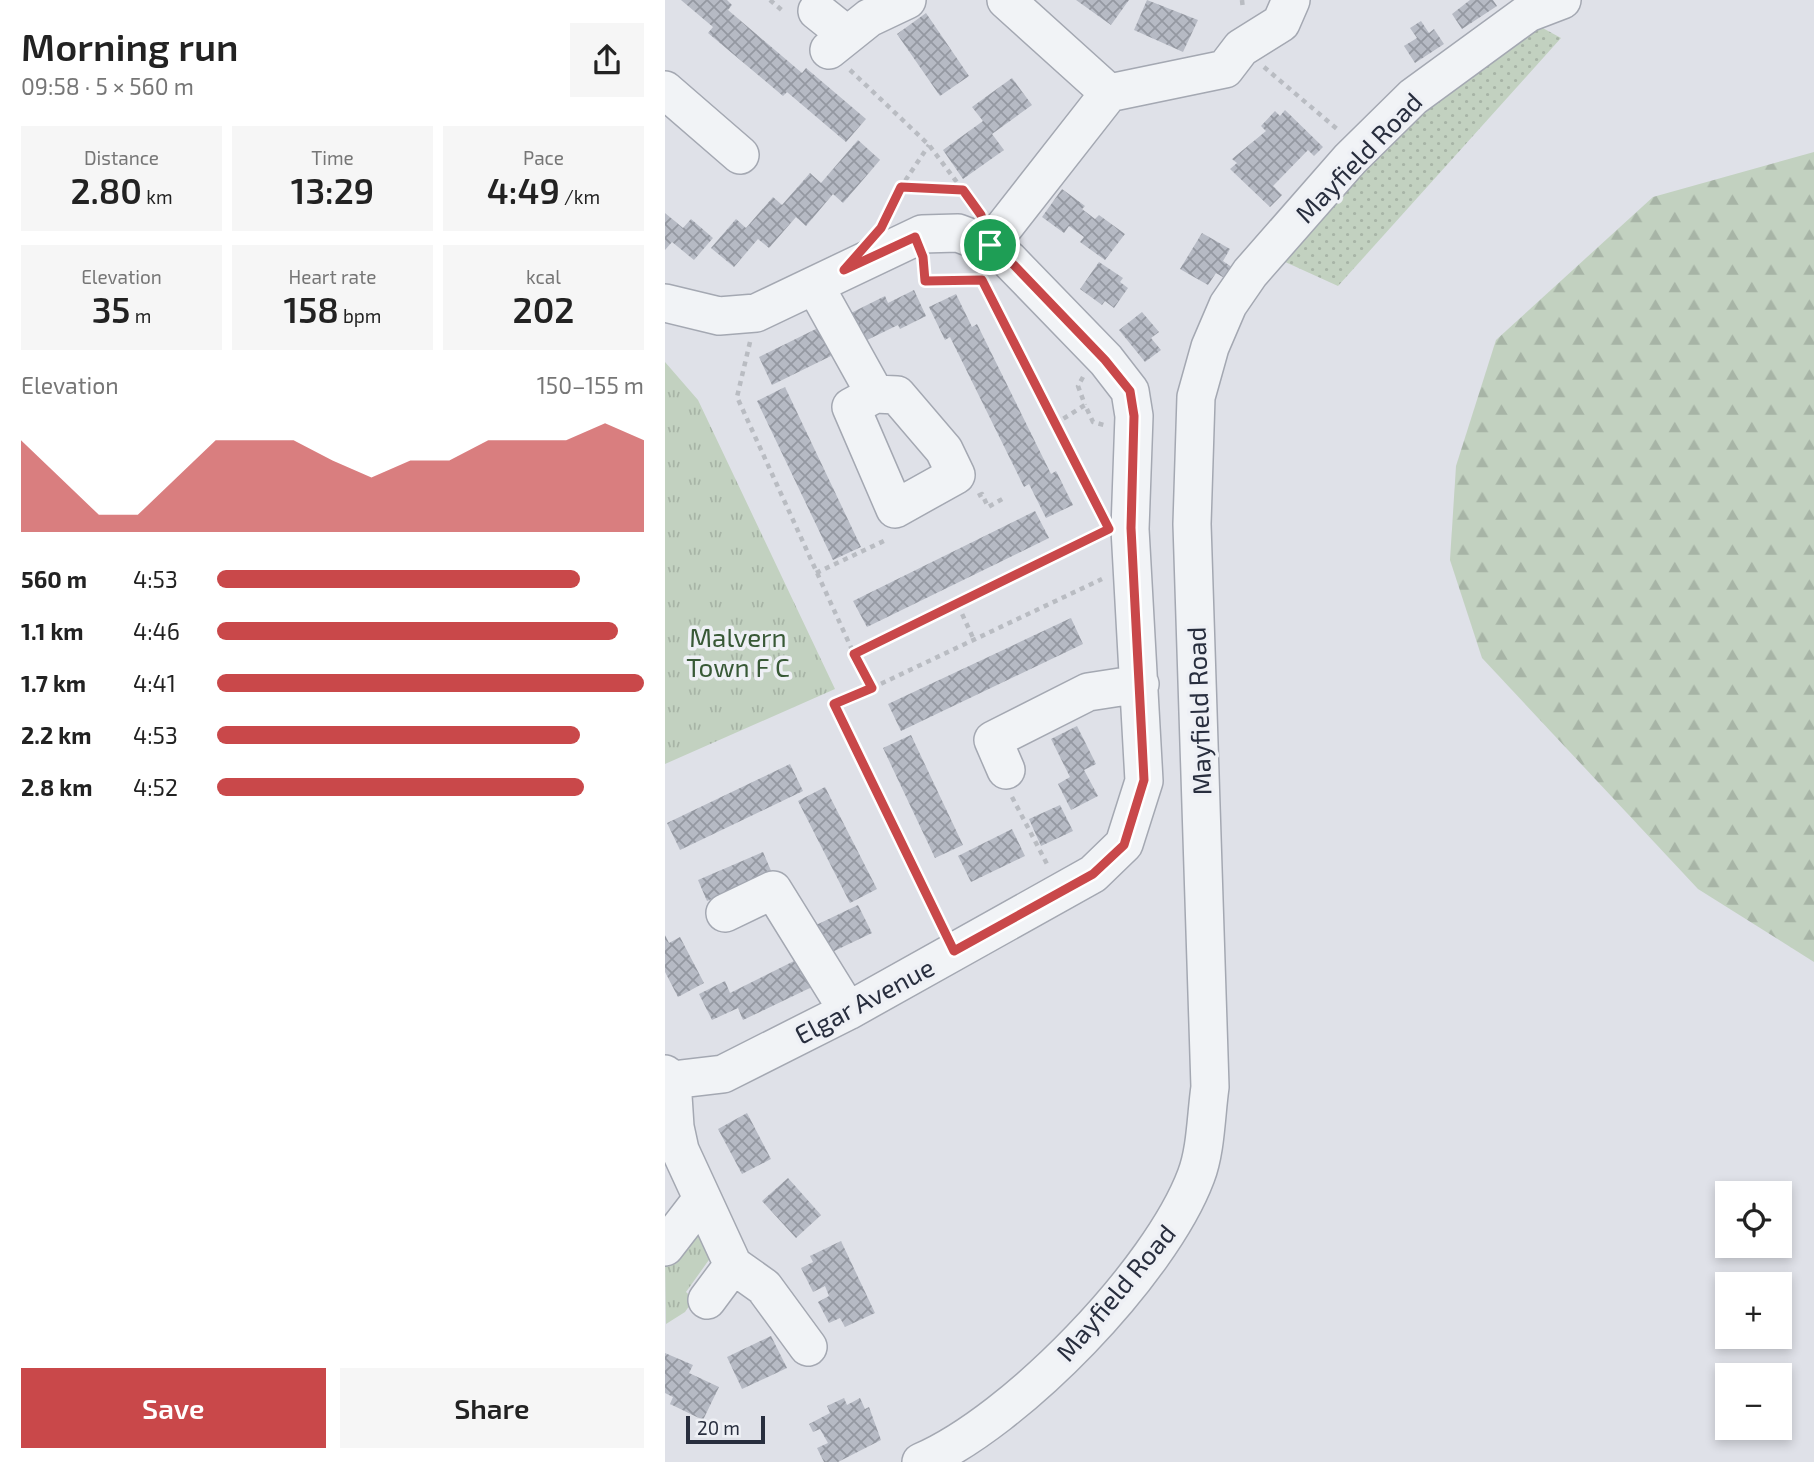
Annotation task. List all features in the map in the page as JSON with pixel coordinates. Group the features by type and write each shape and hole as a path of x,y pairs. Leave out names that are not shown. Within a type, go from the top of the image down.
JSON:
{"street":[{"path":"803,14 838,42 869,18 907,0"},
{"path":"1006,0 1109,93"},
{"path":"986,263 1109,93 1225,69 1241,48 1281,23 1291,0"},
{"name":"Mayfield Road","path":"921,1462 1000,1415 1060,1360 1114,1301 1179,1214 1198,1173 1210,1087 1192,524 1196,397 1210,347 1228,305 1249,273 1350,159 1413,97 1528,13 1563,0"},
{"path":"668,99 740,155"},
{"name":"Elgar Avenue","path":"665,303 719,316 756,313 815,286 898,232 958,233 986,263 1009,260 1130,391 1133,428 1120,523 1132,565 1144,780 1124,845 1093,874 848,1011 723,1073 669,1077"},
{"path":"815,286 875,394"},
{"path":"1006,770 993,740 1088,692 1140,684"},
{"path":"725,913 773,890 848,1011"},
{"path":"669,1077 680,1150 733,1265 764,1287 809,1347"},
{"path":"665,1247 702,1199"},
{"path":"707,1300 733,1265"}],"path":[{"path":"770,0 803,14"},
{"path":"838,42 929,145 981,215 986,263 1055,424 1120,523 854,654"},
{"path":"1241,48 1336,127 1350,159"},
{"path":"929,145 901,187 898,232 923,257 925,281 986,263"},
{"path":"901,187 963,190"},
{"path":"756,313 737,397 872,688"},
{"path":"1055,424 1085,405 1093,422 1112,428 1133,428"},
{"path":"954,951 834,704 1132,565"},
{"path":"958,605 974,640"},
{"path":"1006,770 1002,780 1062,893"}],"green space":[{"path":"1539,26 1561,38 1338,286 1283,261 1404,126"},
{"path":"1814,152 1814,962 1698,889 1482,658 1450,560 1456,466 1496,340 1653,197"},
{"name":"Malvern Town F C","path":"665,362 698,400 835,689 665,764"},
{"path":"693,1218 711,1257 686,1292 694,1299 685,1312 666,1324 665,1254"}],"building":[{"path":"681,0 727,0 732,5 728,10 802,73 806,68 866,119 846,142 787,92 783,96 708,33 713,27"},
{"path":"1076,0 1129,0 1111,25"},
{"path":"1147,0 1198,20 1183,52 1134,30"},
{"path":"1470,0 1493,0 1497,6 1462,29 1452,14"},
{"path":"926,13 969,76 940,96 897,34"},
{"path":"1421,21 1429,33 1434,29 1444,44 1415,63 1404,46 1417,38 1410,28"},
{"path":"1012,78 1032,105 992,134 1004,150 963,179 943,150 983,121 972,107"},
{"path":"1285,110 1323,147 1314,156 1308,150 1273,186 1282,195 1270,207 1230,169 1237,163 1232,159 1266,131 1261,126 1275,111 1280,116"},
{"path":"858,140 880,160 843,203 833,194 806,226 796,217 769,248 758,239 734,267 711,248 736,219 746,228 773,197 782,205 810,173 821,183"},
{"path":"1062,189 1085,206 1082,209 1095,219 1099,215 1125,234 1105,260 1080,242 1084,237 1069,226 1064,233 1042,217"},
{"path":"665,213 683,228 691,219 713,238 694,260 672,242 665,250"},
{"path":"1202,233 1230,249 1223,261 1233,268 1226,279 1216,273 1208,285 1180,269"},
{"path":"1099,262 1123,278 1120,282 1128,288 1114,308 1105,301 1102,305 1080,289"},
{"path":"914,290 926,316 900,329 898,325 861,343 847,315 885,296 888,303"},
{"path":"956,294 972,327 977,324 1051,474 1056,471 1073,505 1046,518 1029,484 1024,487 950,337 945,340 929,307"},
{"path":"1142,312 1159,332 1151,338 1161,350 1145,362 1119,330"},
{"path":"822,326 835,354 772,385 759,357"},
{"path":"785,387 861,547 833,560 757,401"},
{"path":"1035,511 1049,538 867,627 853,601"},
{"path":"1071,618 1083,644 901,731 888,704"},
{"path":"1077,726 1096,764 1084,770 1098,796 1071,810 1058,784 1070,777 1051,739"},
{"path":"911,735 963,845 935,858 883,748"},
{"path":"790,764 803,791 680,850 667,823"},
{"path":"825,787 877,889 850,903 798,801"},
{"path":"1060,805 1073,831 1041,846 1029,819"},
{"path":"1012,829 1025,856 971,882 958,856"},
{"path":"763,852 772,873 707,901 698,880"},
{"path":"858,905 872,933 828,954 814,926"},
{"path":"665,935 669,943 680,937 704,983 678,997 665,972"},
{"path":"798,959 812,987 743,1020 738,1008 712,1020 699,994 725,981 730,993"},
{"path":"747,1113 771,1159 742,1174 718,1129"},
{"path":"788,1178 821,1215 796,1238 762,1201"},
{"path":"841,1241 875,1313 845,1327 840,1318 829,1323 818,1302 829,1296 825,1286 813,1292 801,1268 813,1262 810,1256"},
{"path":"771,1336 787,1368 742,1389 727,1357"},
{"path":"665,1353 693,1365 689,1373 719,1387 703,1420 670,1404 673,1397 665,1393"},
{"path":"844,1398 847,1405 860,1398 865,1409 869,1407 881,1440 838,1462 824,1462 817,1448 828,1443 820,1429 813,1432 809,1424 830,1413 827,1406"}],"route":[{"path":"901,187 963,190 981,215 990,245 1009,260 1105,360 1130,391 1134,416 1132,565 1144,780 1124,845 1093,874 954,951 834,704 872,688 854,654 1109,529 982,280 925,281 923,257 915,237 844,270 881,228 901,187"}]}
